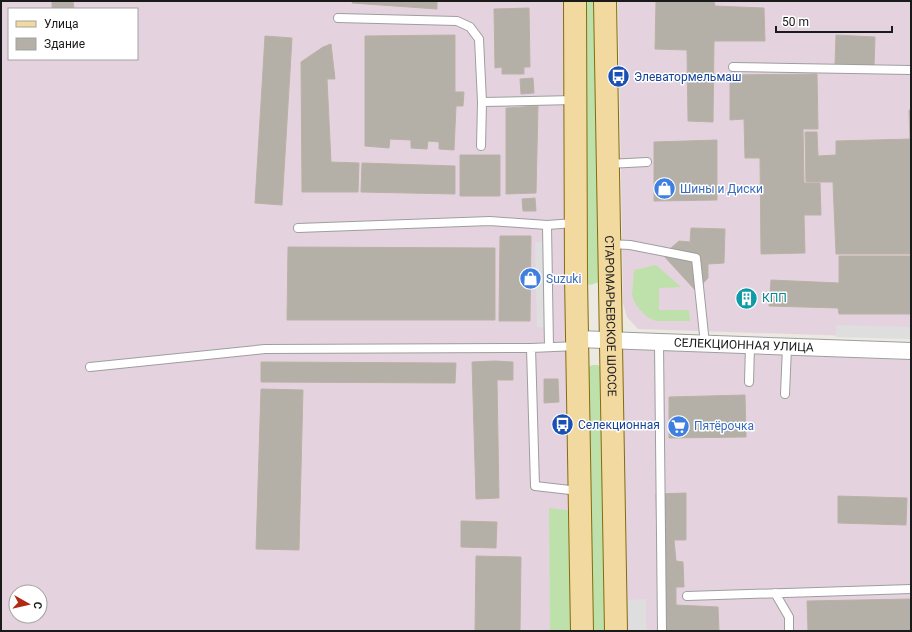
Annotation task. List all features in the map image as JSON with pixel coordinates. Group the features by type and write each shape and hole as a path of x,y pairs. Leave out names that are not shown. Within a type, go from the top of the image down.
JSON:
{"main road":[{"path":"574,1 577,343 582,631"},
{"name":"СТАРОМАРЬЕВСКОЕ ШОССЕ","path":"605,1 616,631"}],"street":[{"name":"СЕЛЕКЦИОННАЯ УЛИЦА","path":"577,343 612,340 659,343 911,351"}],"lane":[{"path":"338,18 457,21 470,27 479,39 482,102 481,146"},
{"path":"733,67 911,70"},
{"path":"482,102 575,100"},
{"path":"607,164 647,162"},
{"path":"298,228 490,221 547,225 576,223"},
{"path":"547,225 549,347"},
{"path":"609,244 630,245 696,258 704,344"},
{"path":"90,367 265,349 530,348 577,343"},
{"path":"659,343 662,631"},
{"path":"749,382 750,346"},
{"path":"785,394 787,347"},
{"path":"530,348 535,486 580,492"},
{"path":"687,596 911,589"},
{"path":"775,593 789,617 789,631"}],"shaded area":[{"path":"1,1 565,1 576,631 1,631"},
{"path":"618,1 911,1 911,338 638,329 627,317 623,303"},
{"path":"535,242 551,242 552,327 537,327"},
{"path":"836,325 911,327 911,339 836,337"},
{"path":"620,349 911,360 911,631 624,631"},
{"path":"646,599 646,631 629,631 628,600"}],"green space":[{"path":"583,1 596,1 599,282 590,285 586,283"},
{"path":"656,265 681,287 659,288 659,310 689,310 690,321 656,321 647,317 636,305 632,296 634,270"},
{"path":"592,365 598,365 601,368 606,631 592,631 588,368"},
{"path":"549,508 567,510 573,516 574,631 550,631"}],"building":[{"path":"52,1 73,1 74,8 52,8"},
{"path":"353,1 437,1 437,9 352,3"},
{"path":"656,1 714,1 715,6 764,8 765,41 714,41 713,122 688,121 687,50 655,49"},
{"path":"529,8 530,67 524,67 524,74 502,74 502,67 495,68 494,9"},
{"path":"455,35 455,92 464,92 463,106 456,106 454,150 439,149 439,142 428,141 427,149 411,148 411,140 390,139 389,148 365,146 365,36"},
{"path":"836,35 875,37 874,66 835,64"},
{"path":"265,36 292,38 282,205 255,203"},
{"path":"331,44 335,79 327,79 331,162 359,163 358,192 302,192 301,62 323,47"},
{"path":"817,74 818,129 803,129 804,183 820,183 821,215 804,215 805,253 761,254 760,158 745,158 744,119 730,120 730,75"},
{"path":"533,78 534,93 521,94 520,79"},
{"path":"538,106 536,193 506,194 506,108"},
{"path":"909,110 911,110 911,254 836,254 833,182 806,182 805,132 817,132 818,156 836,155 836,141 910,139"},
{"path":"717,140 717,200 654,201 654,142"},
{"path":"460,155 500,155 500,196 460,196"},
{"path":"362,163 455,166 455,194 361,192"},
{"path":"535,198 536,211 523,211 522,199"},
{"path":"691,228 725,229 724,263 708,264 690,242"},
{"path":"500,236 531,236 530,321 499,321"},
{"path":"679,241 690,242 708,264 708,278 696,291 663,255"},
{"path":"288,247 495,248 495,320 287,320"},
{"path":"839,256 911,256 911,314 839,314 838,308 769,306 771,280 839,283"},
{"name":"КПП","path":"740,291 754,291 754,306 740,306"},
{"path":"261,362 456,363 455,383 261,382"},
{"path":"472,362 513,362 513,380 497,380 499,498 476,499"},
{"path":"544,379 558,379 559,402 544,403"},
{"path":"261,389 303,390 299,550 256,549"},
{"path":"745,395 746,437 669,438 669,397"},
{"path":"686,493 686,540 674,540 676,561 683,562 684,587 676,587 676,605 718,607 719,631 659,631 656,494"},
{"path":"838,496 907,498 906,525 838,523"},
{"path":"461,521 497,522 496,548 461,547"},
{"path":"476,556 521,557 520,631 475,631"},
{"path":"911,599 911,631 808,631 807,601"}],"place":[{"name":"Элеватормельмаш","path":"618,77"},
{"name":"Шины и Диски","path":"664,189"},
{"name":"Suzuki","path":"530,279"},
{"name":"КПП","path":"747,298"},
{"name":"Селекционная","path":"562,425"},
{"name":"Пятёрочка","path":"678,426"}]}
